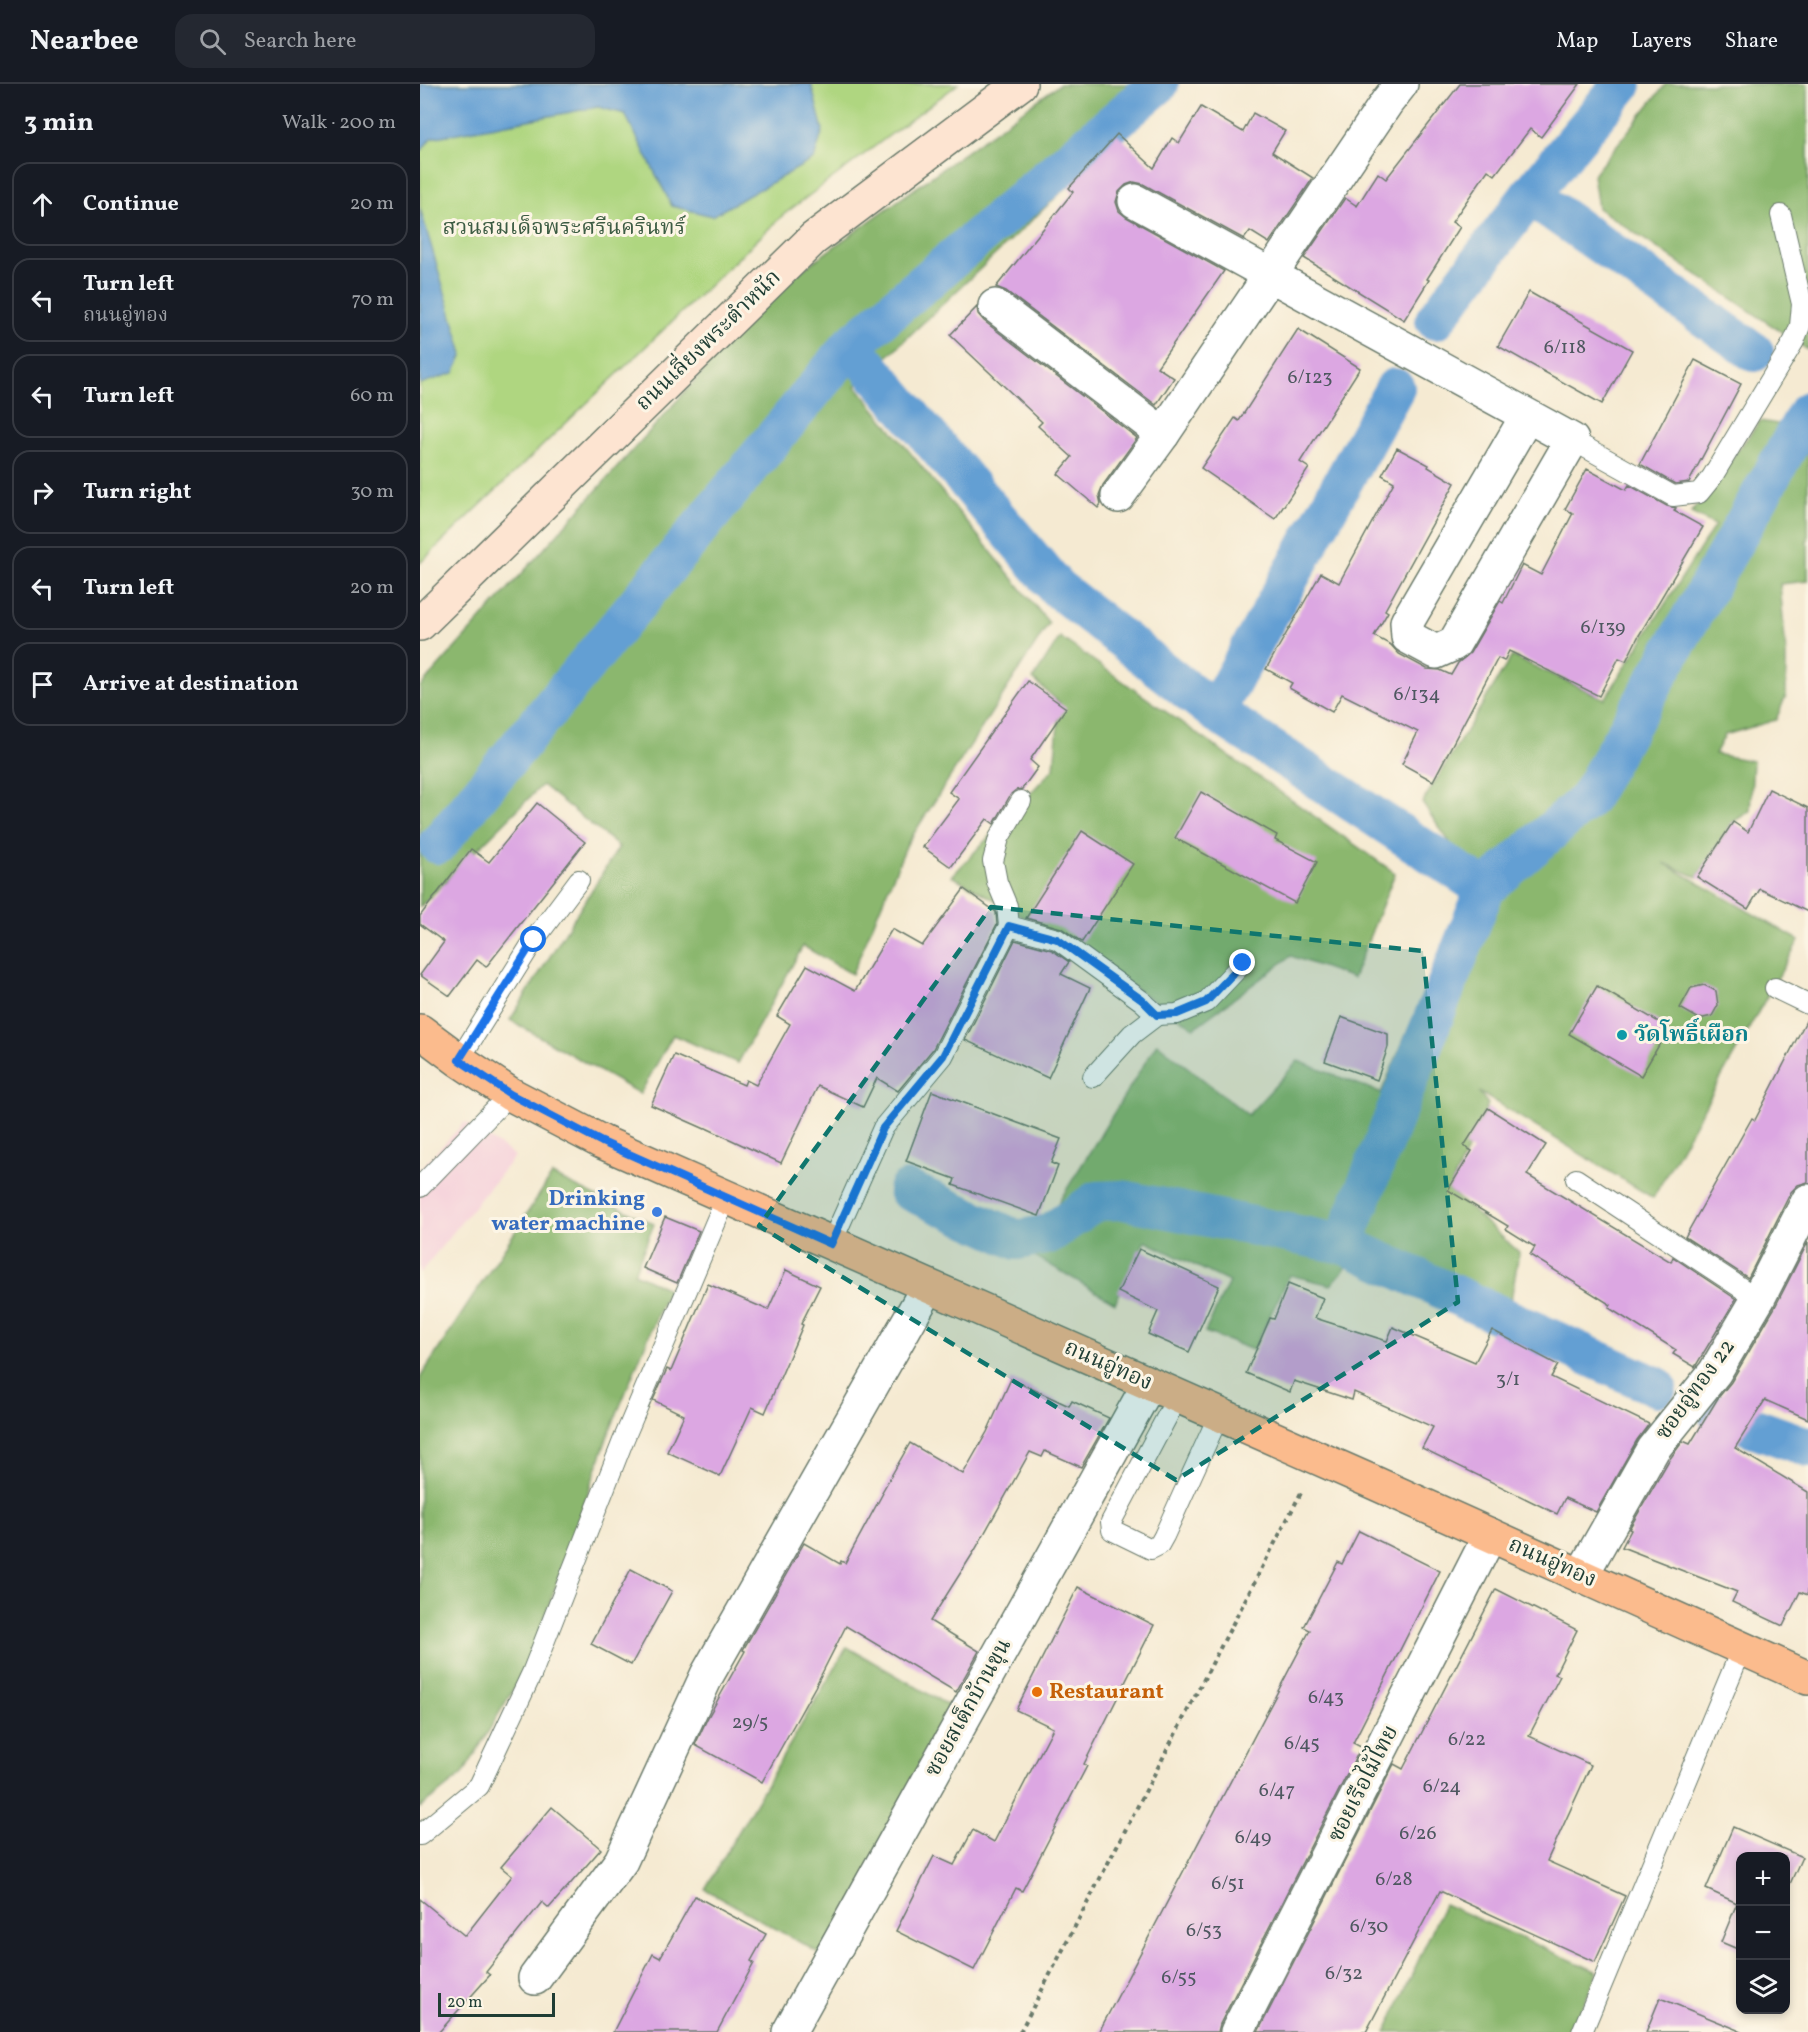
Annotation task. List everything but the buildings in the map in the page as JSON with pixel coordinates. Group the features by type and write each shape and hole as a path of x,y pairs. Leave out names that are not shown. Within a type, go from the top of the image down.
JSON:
{"main road":[{"name":"ถนนอู่ทอง","path":"420,1031 510,1094 602,1142 1808,1678"}],"street":[{"name":"ถนนเลี่ยงพระตำหนัก","path":"420,624 813,239 1020,84"},
{"path":"1118,496 1163,434 1401,84"},
{"path":"1135,201 1572,440 1454,644 1436,652 1408,637 1407,622 1527,416"},
{"path":"995,306 1163,434"},
{"name":"ซอยอู่ทอง 22","path":"1581,1576 1653,1449 1715,1372 1758,1299 1808,1201"},
{"path":"535,1978 621,1861 707,1675 928,1287"},
{"name":"ซอยสเต็กบ้านขุน","path":"789,2032 1163,1390"},
{"name":"ซอยเรือไม้ไทย","path":"1238,2032 1490,1535"}],"lane":[{"path":"1572,440 1672,496 1699,493 1712,477 1794,340 1800,326 1802,304 1781,215"},
{"path":"831,1244 883,1128 943,1056 1009,926 1007,906 993,861 999,838 1021,801"},
{"path":"459,1060 534,940 579,880"},
{"path":"1009,926 1057,939 1142,1000 1157,1015"},
{"path":"1093,1077 1132,1034 1157,1015 1177,1014 1206,1002 1243,963"},
{"path":"1775,988 1808,1004"},
{"path":"420,1187 510,1094"},
{"path":"1576,1179 1758,1299"},
{"path":"420,1835 479,1786 532,1673 623,1441 726,1198"},
{"path":"1163,1390 1111,1522 1112,1530 1151,1549 1159,1545 1164,1536 1219,1415"},
{"path":"1582,2032 1742,1648"}],"path":[{"path":"1020,2032 1318,1459"}],"highlighted area":[{"path":"991,907 1423,951 1458,1302 1176,1480 759,1226"}],"shaded area":[{"path":"465,1122 515,1156 420,1273 420,1169"}],"green space":[{"name":"สวนสมเด็จพระศรีนครินทร์","path":"420,84 958,84 783,215 420,563"},
{"path":"1060,84 1176,84 856,386 1049,623 907,844 852,974 803,946 738,1063 673,1035 640,1094 510,1020 619,847 542,785 420,907 420,687 781,285"},
{"path":"1666,84 1808,84 1808,350 1598,208 1593,175"},
{"path":"1760,421 1808,429 1808,540 1806,542 1808,544 1808,581 1780,584 1786,652 1786,695 1776,720 1725,735 1715,754 1753,761 1750,811 1733,822 1697,877 1664,863 1799,940 1653,1198 1479,1092 1488,1104 1449,1190 1519,1252 1511,1300 1353,1260 1331,1285 1290,1275 1253,1350 1205,1332 1229,1282 1145,1241 1115,1303 1028,1252 1157,1043 1248,1115 1298,1061 1381,1093 1439,958 1488,920 1468,868 1422,803 1512,656 1605,699 1715,525 1691,513"},
{"path":"1060,637 1395,873 1353,978 1291,956 1194,1028 1075,949 952,876 1054,768 1060,703 1033,679"},
{"path":"552,1175 654,1224 634,1273 668,1289 607,1438 529,1663 463,1774 420,1808 420,1378"},
{"path":"847,1647 958,1711 826,1957 705,1889"},
{"path":"1444,1904 1598,1972 1571,2032 1386,2032"}],"water":[{"path":"420,84 811,84 823,130 814,159 712,216 672,206 625,114 598,107 431,138 420,153"},
{"path":"420,208 463,354 454,373 420,384"}],"waterway":[{"path":"438,844 851,345 1159,84"},
{"path":"1435,320 1530,195 1622,84"},
{"path":"1530,195 1754,352"},
{"path":"851,345 1057,588 1215,712 1485,889"},
{"path":"1215,712 1395,388"},
{"path":"1343,1244 1485,889 1588,799 1808,411"},
{"path":"908,1190 1017,1240 1049,1234 1096,1201 1123,1200 1343,1244 1657,1387"},
{"path":"1718,1415 1808,1447"}],"place":[{"name":"วัดโพธิ์เผือก","path":"1622,1035"},
{"name":"Drinking water machine","path":"657,1212"},
{"name":"Restaurant","path":"1037,1692"}],"route":[{"path":"534,940 459,1060 510,1094 602,1142 831,1244 883,1128 943,1056 1009,926 1057,939 1142,1000 1157,1015 1177,1014 1206,1002 1243,963"}]}
